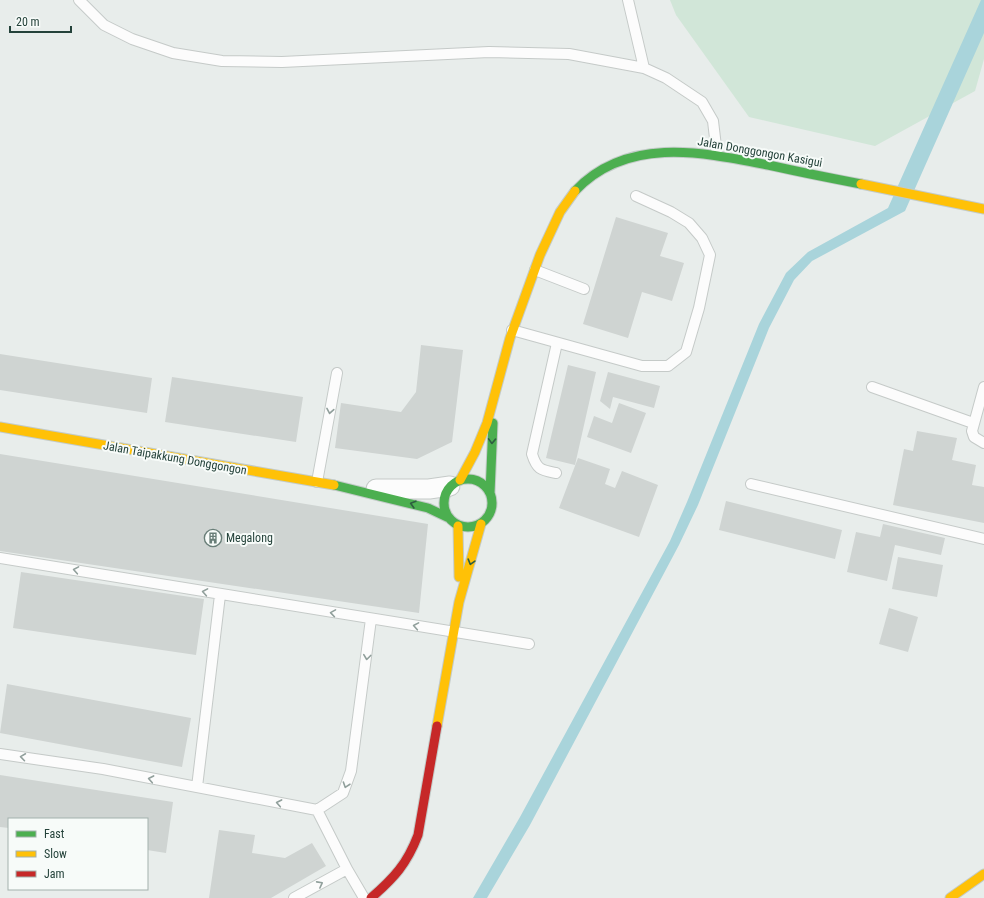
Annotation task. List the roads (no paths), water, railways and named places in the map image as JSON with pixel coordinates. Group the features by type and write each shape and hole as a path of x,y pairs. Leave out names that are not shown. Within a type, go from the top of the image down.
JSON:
{"street":[{"name":"Jalan Donggongon Kasigui","path":"494,402 512,330 535,270 561,210 586,180 606,166 627,158 649,154 678,152 717,155 984,209"},
{"path":"481,524 466,528 458,526 445,512 444,499 474,455 494,402"},
{"path":"490,493 494,402"},
{"name":"Jalan Taipakkung Donggongon","path":"0,427 349,488 428,508 449,518"},
{"path":"371,898 398,874 410,857 418,835 441,696 459,602 481,524 491,514 493,500 490,493 481,482 467,479 455,483"},
{"name":"Jalan Taipakkung Donggongon","path":"349,488 408,490 455,483"},
{"path":"458,526 459,602"},
{"path":"950,898 984,874"}],"lane":[{"path":"79,0 104,25 132,39 173,53 222,60 282,62 489,52 569,54 644,68 666,78 702,102 713,122 717,155"},
{"path":"628,0 644,68"},
{"path":"512,330 642,366 668,366 686,352 699,308 710,255 702,238 690,223 671,212 636,196"},
{"path":"535,270 584,289"},
{"path":"556,474 542,470 535,464 532,454 557,343"},
{"path":"317,482 337,373"},
{"path":"872,387 973,424"},
{"path":"984,388 972,431 974,438 984,443"},
{"path":"751,484 984,539"},
{"path":"0,558 220,595 529,644"},
{"path":"197,787 220,595"},
{"path":"0,754 103,769 317,810 343,794 351,770 372,619"},
{"path":"317,810 347,869 364,898"},
{"path":"294,898 347,869"}],"water":[{"path":"981,0 984,0 984,33 905,211 812,261 794,280 769,328 698,505 679,545 530,825 487,898 473,898 520,817 670,541 759,324 786,273 808,252 888,208"}],"place":[{"name":"Megalong","path":"213,538"}]}
